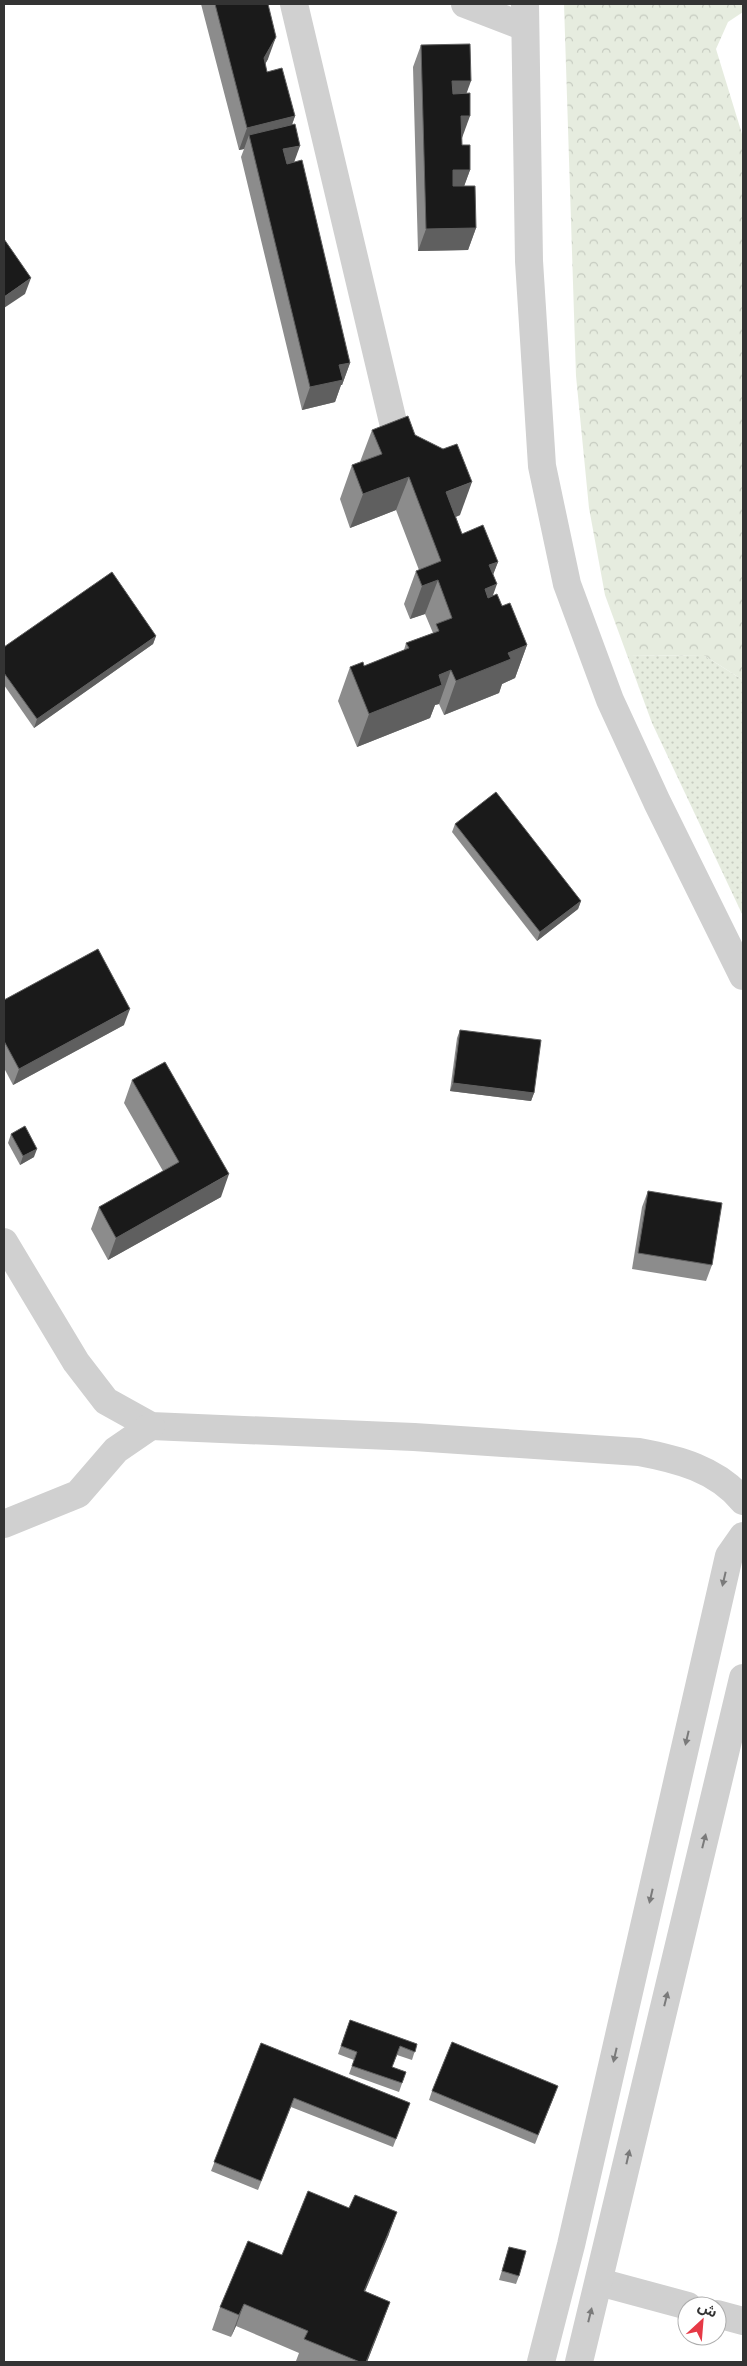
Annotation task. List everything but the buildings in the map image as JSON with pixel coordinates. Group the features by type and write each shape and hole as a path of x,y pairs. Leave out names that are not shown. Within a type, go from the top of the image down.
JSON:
{"street":[{"path":"294,4 393,422"},
{"path":"465,4 525,15 529,261 542,466 567,584 610,700 661,811 743,976"},
{"path":"4,1242 76,1362 106,1402 152,1426 414,1437 639,1452 675,1459 706,1471 737,1493 743,1500"},
{"path":"4,1524 78,1494 116,1450 152,1426"},
{"path":"541,2362 573,2235 729,1556 743,1536"},
{"path":"578,2362 599,2282 743,1678"},
{"path":"599,2282 677,2303"},
{"path":"727,2317 743,2321"}],"green space":[{"path":"564,4 743,4 743,12 728,22 716,49 742,134 743,144 743,680 705,656 627,655 605,595 589,508 576,376"},
{"path":"627,655 705,656 743,680 743,916 652,723"}]}
